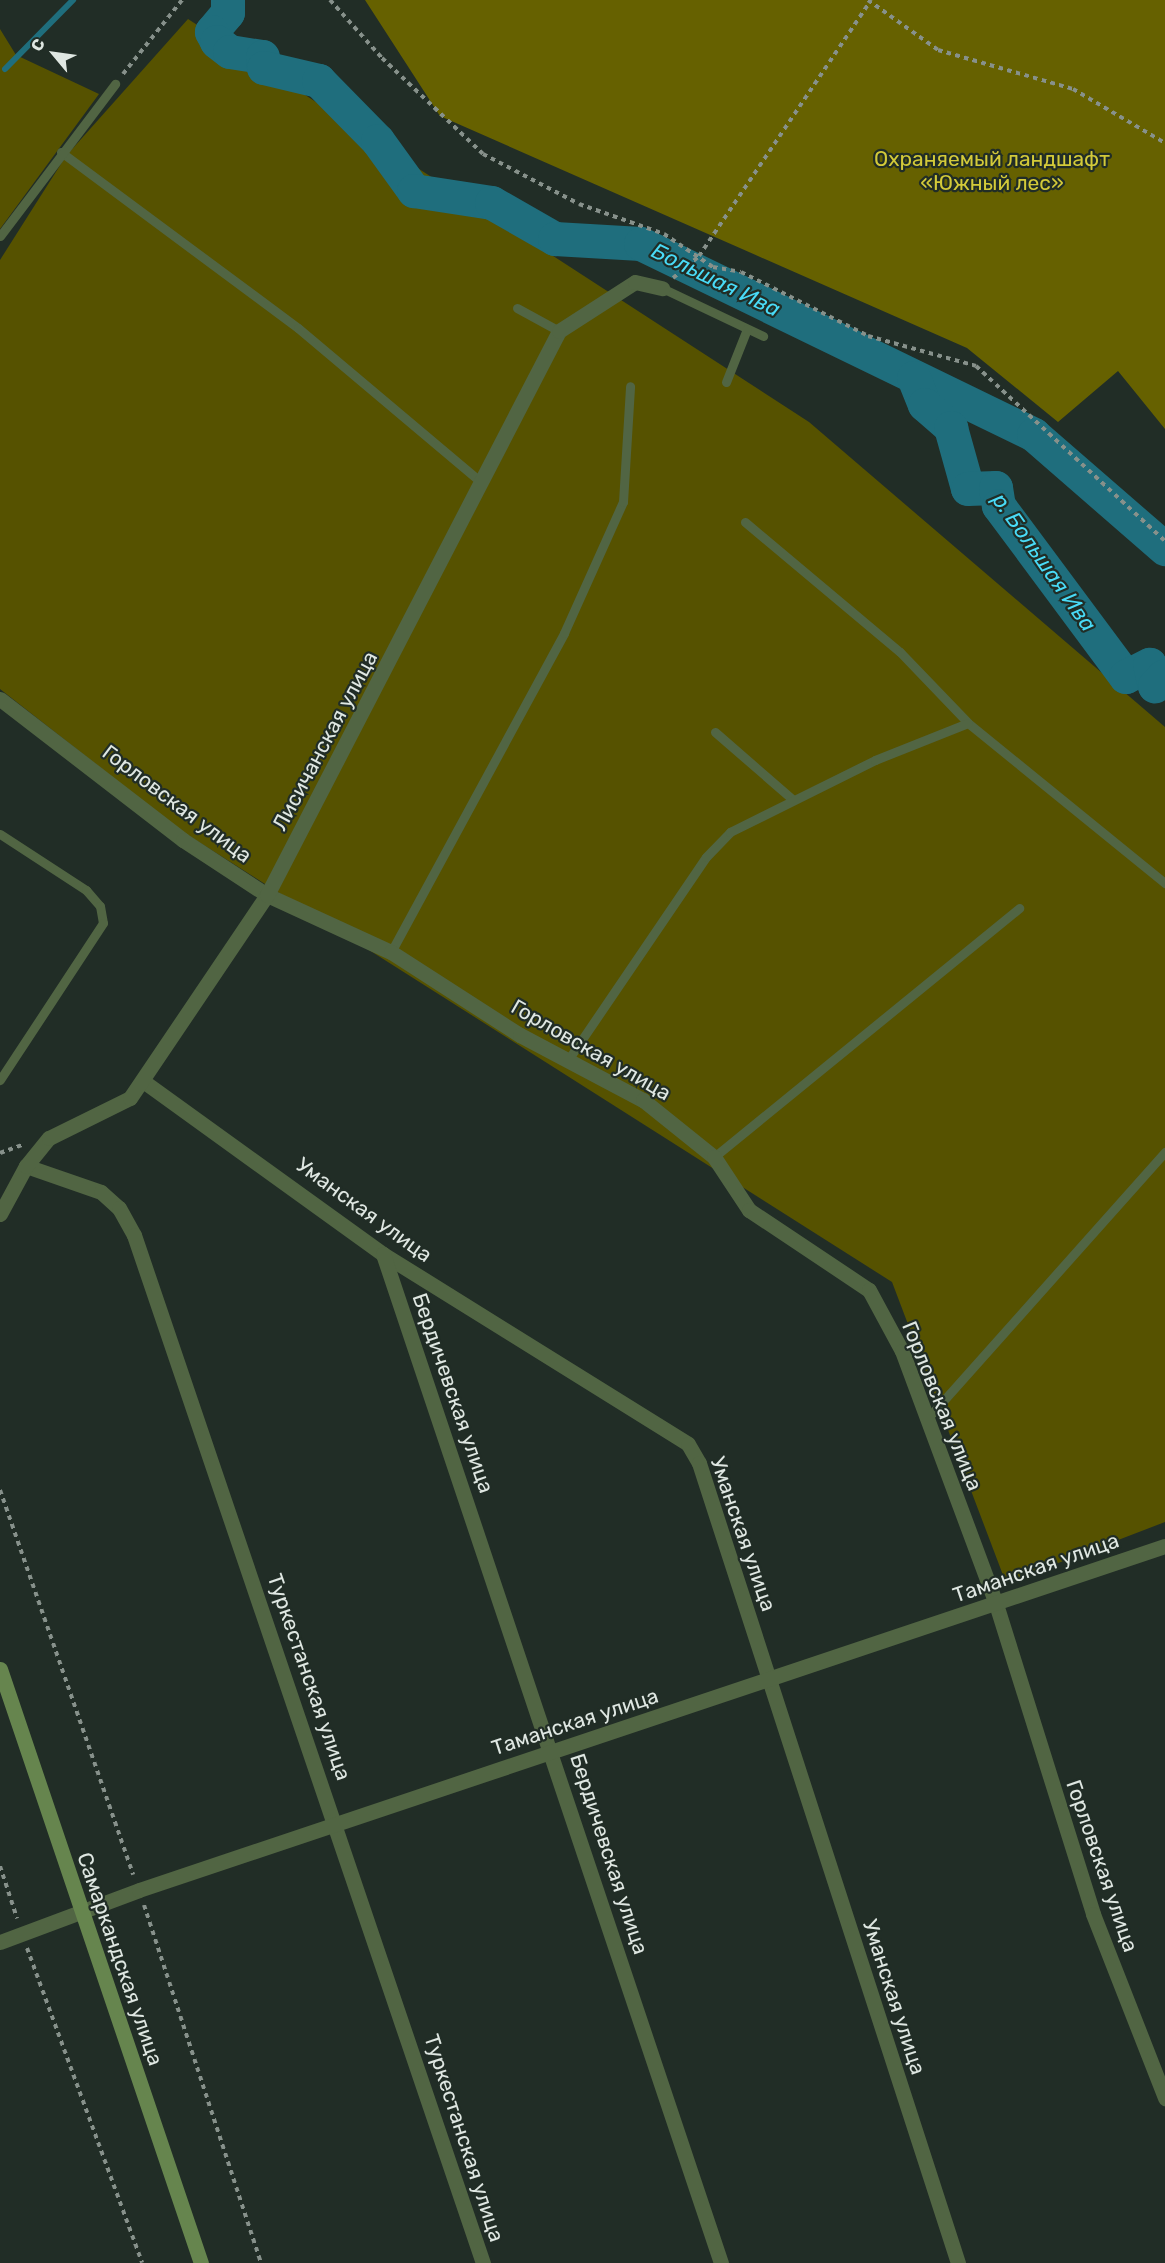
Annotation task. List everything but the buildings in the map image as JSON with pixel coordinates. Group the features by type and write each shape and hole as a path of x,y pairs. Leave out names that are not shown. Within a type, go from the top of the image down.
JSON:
{"street":[{"path":"559,331 635,282 662,288"},
{"name":"Лисичанская улица","path":"0,1214 26,1166 49,1138 124,1105 143,1081 267,895 484,485 559,331"},
{"name":"Горловская улица","path":"0,699 183,840 267,895 391,952 568,1060 643,1100 714,1157 749,1210 869,1290 902,1351 996,1604 1093,1914 1165,2098"},
{"name":"Уманская улица","path":"143,1081 383,1254 688,1444 699,1463 958,2263"},
{"name":"Туркестанская улица","path":"26,1166 90,1185 128,1221 337,1824 483,2263"},
{"name":"Бердичевская улица","path":"383,1254 553,1751 721,2263"},
{"name":"Таманская улица","path":"0,1942 82,1910 553,1751 770,1682 1165,1546"},
{"name":"Самаркандская улица","path":"0,1669 201,2263"}],"lane":[{"path":"0,236 61,152 115,84"},
{"path":"61,152 298,328 484,485"},
{"path":"662,288 763,336"},
{"path":"517,308 559,331"},
{"path":"726,382 747,329"},
{"path":"391,952 564,633 623,502 630,386"},
{"path":"745,522 900,652 968,723 1165,883"},
{"path":"568,1060 706,857 730,832 792,799 968,723"},
{"path":"715,732 792,799"},
{"path":"0,834 86,890 100,906 103,923 0,1080"},
{"path":"714,1157 1019,908"},
{"path":"927,1419 1165,1152"}],"path":[{"path":"115,84 182,0"},
{"path":"330,0 382,58 483,154 579,204 664,234 699,256 868,336 976,366 1165,541"},
{"path":"662,288 699,256 869,1 938,50 1073,89 1165,143"},
{"path":"0,1866 22,1934 142,2263"}],"shaded area":[{"path":"188,19 809,422 1165,727 1165,1522 1006,1583 892,1282 180,830 0,689 0,260 66,156"},
{"path":"0,29 16,55 99,94 0,229"}],"green space":[{"name":"Охраняемый ландшафт «Южный лес»","path":"365,0 1165,0 1165,429 1118,371 1058,422 967,348 440,116"}],"waterway":[{"path":"5,69 73,0"},
{"name":"Большая Ива","path":"228,0 228,13 212,32 217,42 230,52 263,57 264,68 319,81 378,141 414,191 492,203 555,239 641,244 1034,435 1165,549"},
{"name":"р. Большая Ива","path":"914,378 925,405 951,428 968,489 996,488 999,506 1126,677 1150,665 1155,686 1165,676"}]}
